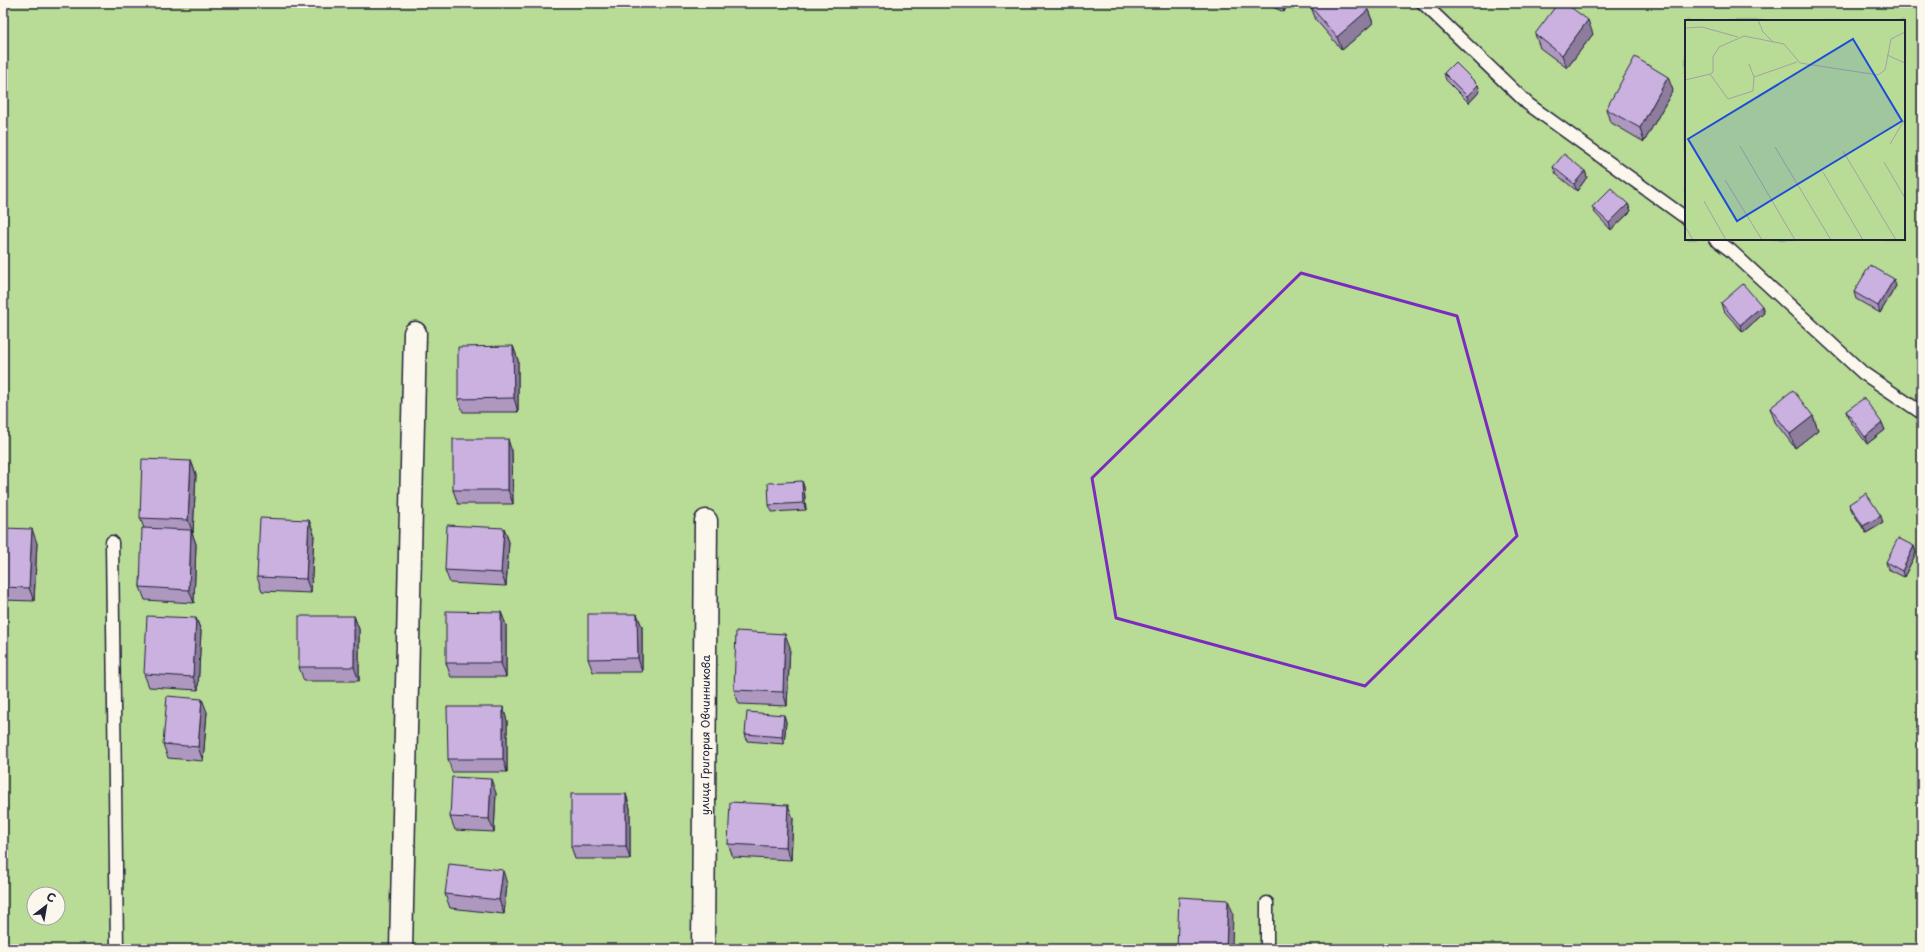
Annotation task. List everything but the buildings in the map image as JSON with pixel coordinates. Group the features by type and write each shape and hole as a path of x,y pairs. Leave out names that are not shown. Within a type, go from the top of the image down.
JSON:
{"street":[{"path":"401,949 415,333"},
{"name":"улица Григория Овчинникова","path":"702,949 706,521"}],"lane":[{"path":"1423,3 1528,104 1685,217"},
{"path":"1716,240 1730,250 1863,373 1922,413"},
{"path":"112,542 117,949"},
{"path":"1267,949 1268,903"}],"highlighted area":[{"path":"1301,273 1457,316 1517,536 1365,686 1116,618 1092,478"}],"green space":[{"path":"3,3 1922,3 1922,949 3,949"}]}
